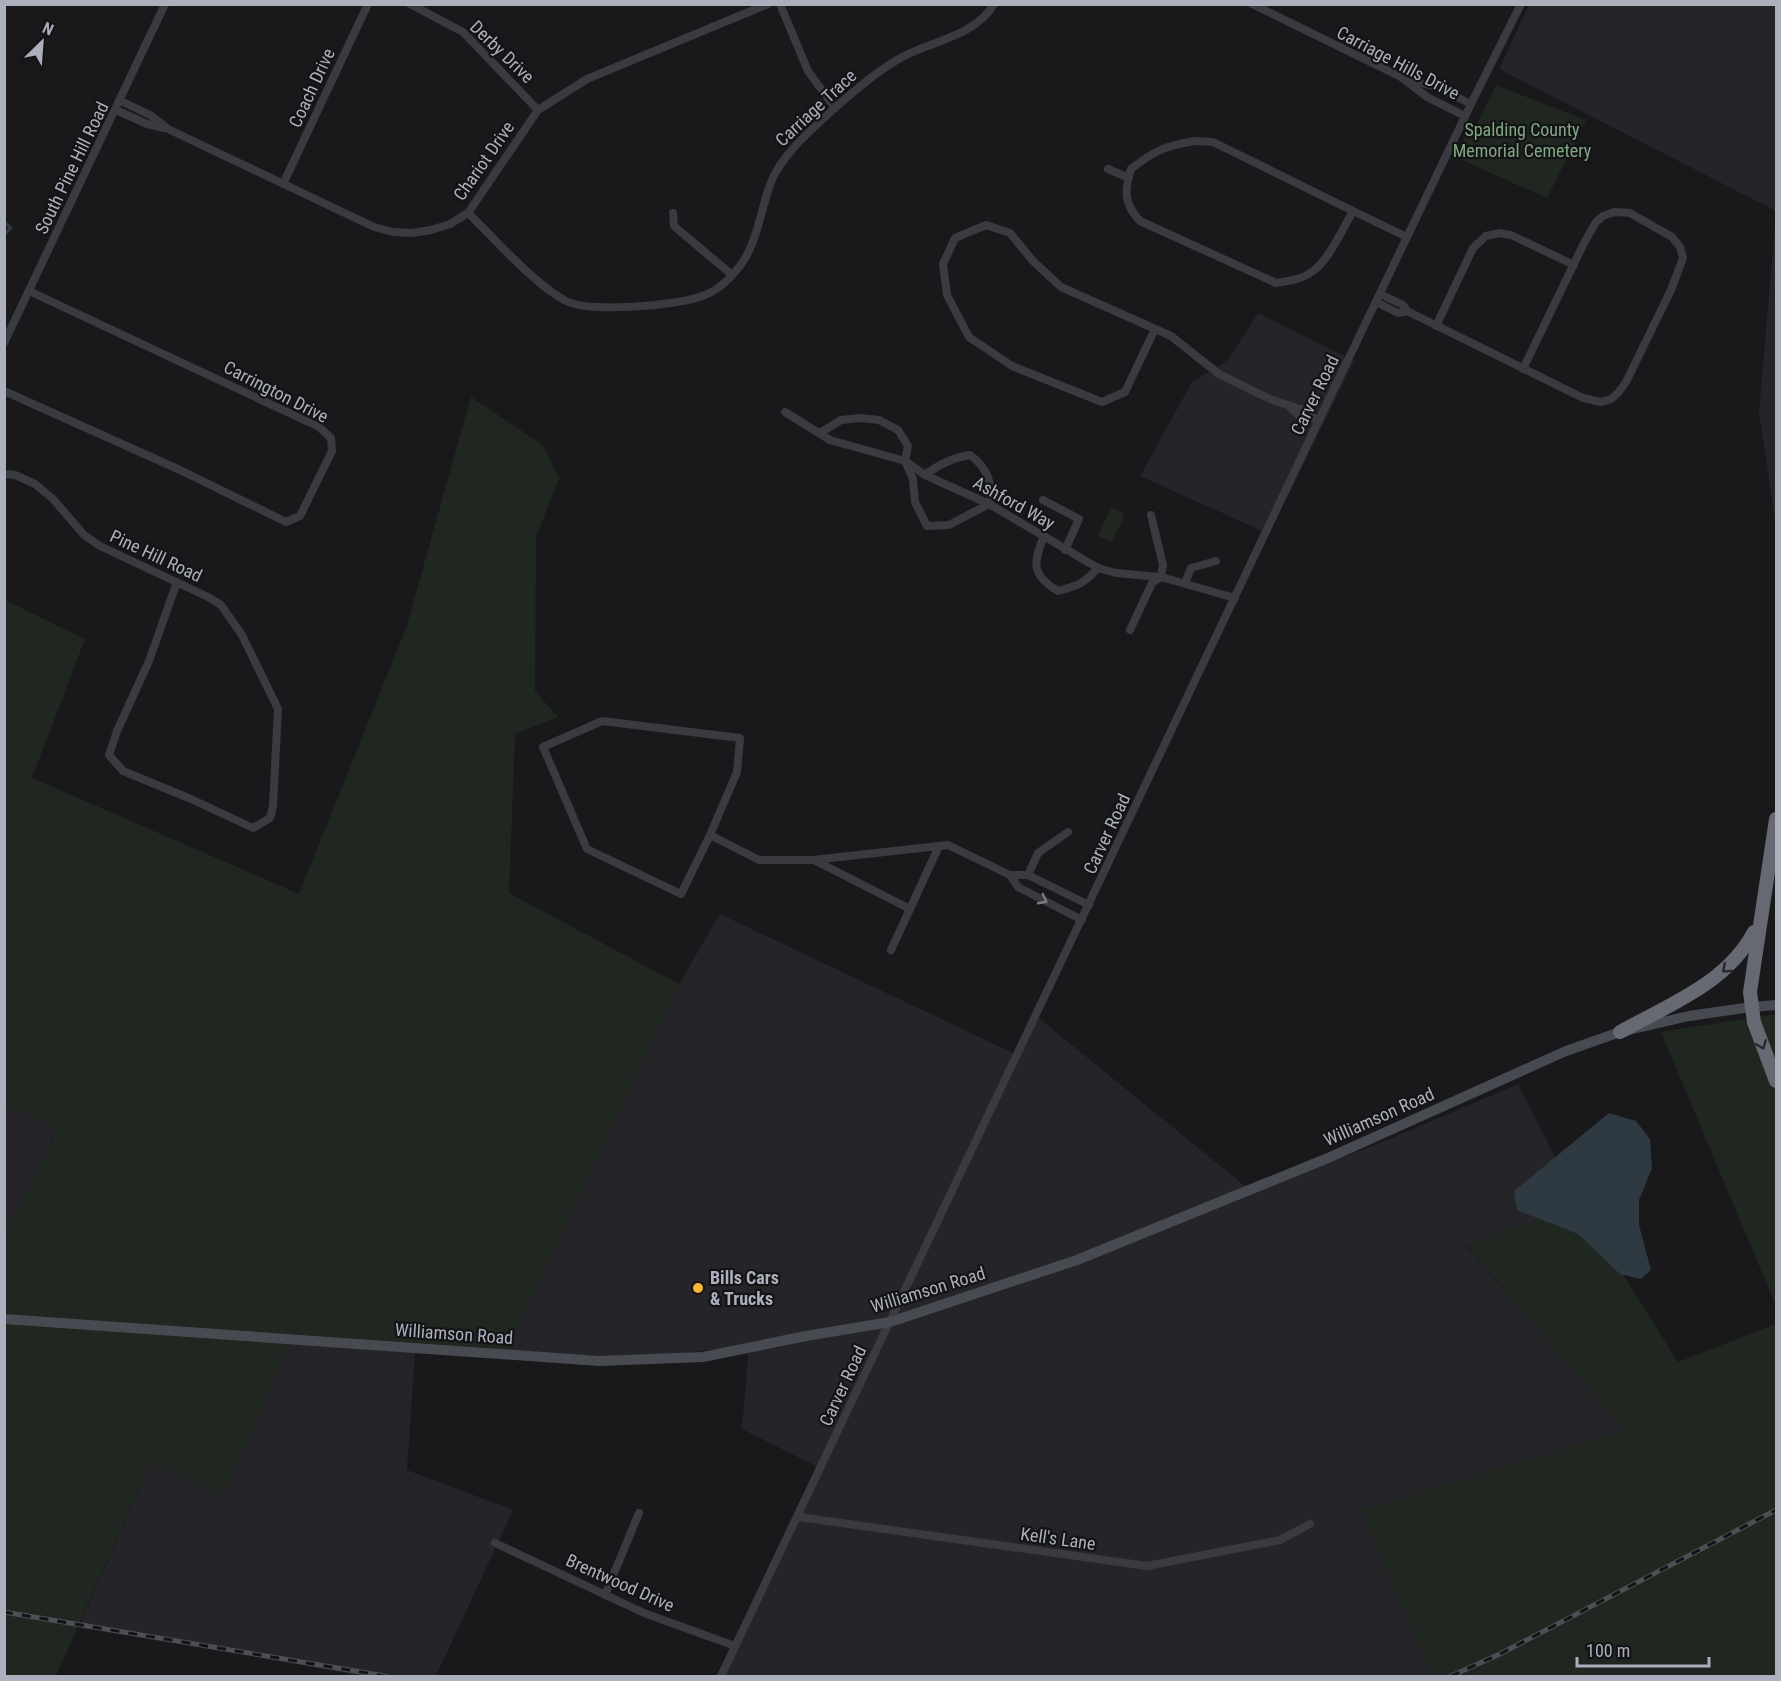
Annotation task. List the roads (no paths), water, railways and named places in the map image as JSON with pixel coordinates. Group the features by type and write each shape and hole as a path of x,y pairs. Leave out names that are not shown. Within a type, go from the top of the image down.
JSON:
{"highway":[{"path":"1776,819 1750,992 1758,1036 1776,1082"},
{"path":"1620,1032 1713,981 1738,957 1760,922"}],"main road":[{"name":"Williamson Road","path":"4,1319 599,1361 703,1357 890,1322 1077,1260 1328,1158 1556,1056 1620,1032 1655,1022 1776,1005"}],"street":[{"name":"South Pine Hill Road","path":"4,343 117,110 165,4"},
{"name":"Coach Drive","path":"283,184 368,4"},
{"name":"Derby Drive","path":"410,4 463,32 538,110"},
{"name":"Chariot Drive","path":"121,101 150,115 168,129 374,227 393,232 431,230 450,224 468,213 538,110 587,79 768,4"},
{"path":"780,4 808,71 835,108"},
{"name":"Carriage Trace","path":"468,213 546,288 567,302 587,306 649,305 687,301 705,295 721,287 749,250 768,189 782,162 835,108 899,58 978,23 994,4"},
{"name":"Carriage Hills Drive","path":"1252,4 1401,77 1427,97 1465,116"},
{"name":"Carver Road","path":"721,1677 1235,598 1316,419 1378,298 1521,4"},
{"path":"1401,77 1436,87 1471,104"},
{"path":"117,110 147,124 168,129"},
{"path":"1353,210 1335,243 1314,271 1296,279 1276,283 1140,221 1132,213 1126,201 1128,177 1131,169 1148,155 1169,146 1194,141 1213,141 1353,210 1407,237"},
{"path":"1108,169 1128,177"},
{"path":"1378,298 1398,313 1407,311 1436,326 1523,369 1583,398 1601,402 1611,399 1626,382 1671,290 1683,258 1680,247 1672,237 1630,213 1614,212 1603,216 1596,222 1523,369"},
{"path":"673,213 674,226 732,275"},
{"path":"1155,329 1125,392 1101,402 1012,366 969,337 947,295 943,264 955,238 986,225 1010,233 1033,261 1061,287 1171,336 1219,374 1290,407 1303,410 1316,419"},
{"path":"1436,326 1473,248 1486,236 1498,233 1510,235 1574,265"},
{"name":"Carrington Drive","path":"4,391 180,470 286,522 300,516 332,451 331,438 319,427 29,291"},
{"name":"Ashford Way","path":"785,412 830,440 905,461 925,475 989,504 1098,568 1116,573 1161,577 1235,598"},
{"path":"820,433 841,420 861,418 879,420 898,430 908,446 905,461 913,479 915,502 927,526 949,525 989,504 993,492 981,463 970,456 958,457 942,463 925,475"},
{"name":"Pine Hill Road","path":"4,474 15,475 35,484 53,499 84,535 100,546 177,582 221,605 242,635 278,709 273,806 270,818 253,828 123,771 109,755 117,731 149,661 177,582"},
{"path":"1043,500 1079,519 1065,550"},
{"path":"1130,630 1152,583 1161,577 1162,565 1151,515"},
{"path":"1044,536 1037,553 1036,566 1043,582 1058,591 1087,580 1098,568"},
{"path":"1185,583 1191,568 1216,561"},
{"path":"602,721 740,738 737,772 710,835 681,894 587,849 543,747 602,721"},
{"path":"1028,875 1038,853 1068,832"},
{"path":"710,835 759,860 813,860 948,845 1010,875 1028,875 1089,905"},
{"path":"891,950 939,846"},
{"path":"813,860 910,909"},
{"path":"1010,875 1018,886 1082,920"},
{"path":"605,1595 639,1513"},
{"name":"Kell's Lane","path":"799,1517 1147,1566 1280,1540 1310,1524"},
{"name":"Brentwood Drive","path":"495,1543 644,1612 735,1646"}],"waterway":[{"path":"4,222 11,228 4,235"}],"railway":[{"path":"1451,1676 1500,1654 1776,1510"},
{"path":"4,1612 385,1676"}],"place":[{"name":"Bills Cars & Trucks","path":"698,1288"}],"park label":[{"name":"Spalding County Memorial Cemetery","path":"1522,140"}]}
